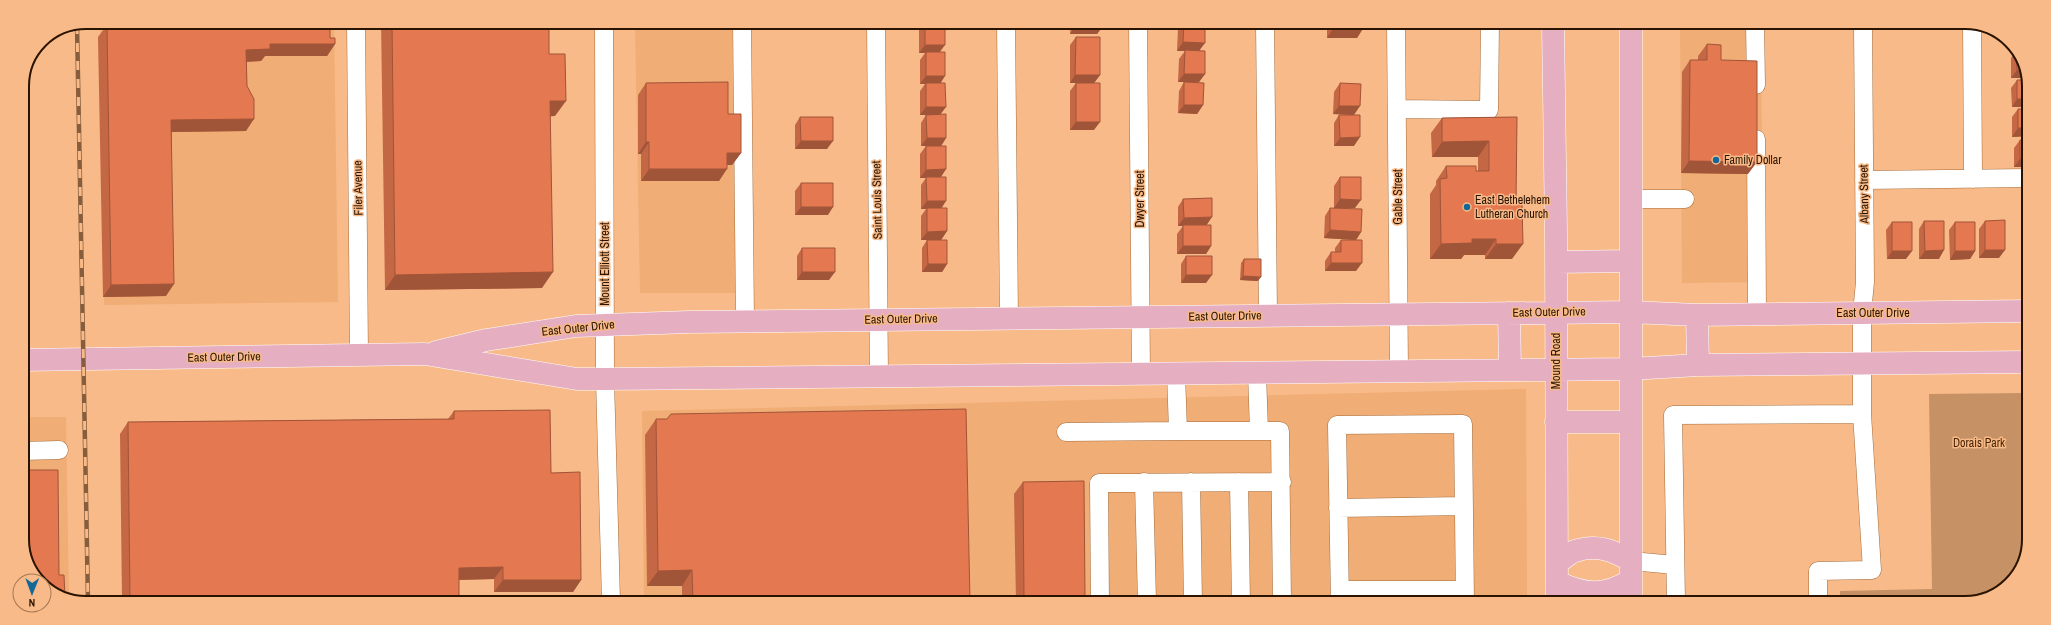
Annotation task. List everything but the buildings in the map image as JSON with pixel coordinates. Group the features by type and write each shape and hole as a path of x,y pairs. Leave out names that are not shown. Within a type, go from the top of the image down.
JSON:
{"main road":[{"name":"Mound Road","path":"1553,29 1556,262 1557,582"},
{"path":"1631,29 1631,596"},
{"path":"1556,262 1631,261"},
{"name":"East Outer Drive","path":"425,354 486,340 576,326 744,321 1556,312 1631,312 1697,315 2022,311"},
{"path":"1509,313 1510,370"},
{"path":"1697,315 1698,365"},
{"name":"East Outer Drive","path":"29,360 425,354 577,379 1556,370 1630,369 1698,365 2022,362"},
{"path":"1556,422 1631,422"},
{"path":"1595,548 1614,550 1631,570 1620,588 1607,592 1582,592 1557,582 1575,551 1595,548"}],"street":[{"name":"Filer Avenue","path":"356,29 359,354"},
{"name":"Mount Elliott Street","path":"604,29 606,379 611,596"},
{"path":"742,29 744,321"},
{"name":"Saint Louis Street","path":"876,29 879,377"},
{"path":"1006,29 1009,318"},
{"name":"Dwyer Street","path":"1138,29 1141,374"},
{"path":"1265,29 1268,316"},
{"name":"Gable Street","path":"1396,29 1399,371"},
{"path":"1397,109 1489,110 1490,29"},
{"path":"1755,29 1756,113 1752,200 1756,314"},
{"name":"Albany Street","path":"1818,596 1818,570 1872,570 1862,414 1862,313 1865,284 1863,29"},
{"path":"1972,29 1973,178"},
{"path":"1864,180 2022,178"},
{"path":"1632,199 1685,199"},
{"path":"1257,373 1259,431"},
{"path":"1176,374 1178,431"},
{"path":"1676,596 1673,415 1862,414"},
{"path":"1463,424 1464,506 1464,596 1340,596 1337,425 1463,424"},
{"path":"1066,432 1280,431 1282,482 1282,596"},
{"path":"29,451 60,450"},
{"path":"1144,482 1146,596"},
{"path":"1191,482 1194,596"},
{"path":"1239,482 1241,596"},
{"path":"1100,596 1098,483 1282,482"},
{"path":"1338,508 1464,506"},
{"path":"1631,570 1675,566"}],"shaded area":[{"path":"100,29 334,29 338,302 104,305"},
{"path":"635,29 732,29 736,293 640,293"},
{"path":"1680,29 1750,29 1761,47 1763,282 1682,283"},
{"path":"1526,389 1527,596 644,596 642,411"},
{"path":"29,417 66,417 69,593 52,584 52,573 40,573 33,561 31,554 29,543"}],"green space":[{"name":"Dorais Park","path":"2022,393 2022,547 2018,561 2008,577 2000,584 1984,593 1976,595 1840,596 1840,591 1932,589 1929,394"}],"railway":[{"path":"77,30 88,596"}],"place":[{"name":"Family Dollar","path":"1716,160"},
{"name":"East Bethelehem Lutheran Church","path":"1467,207"}]}
